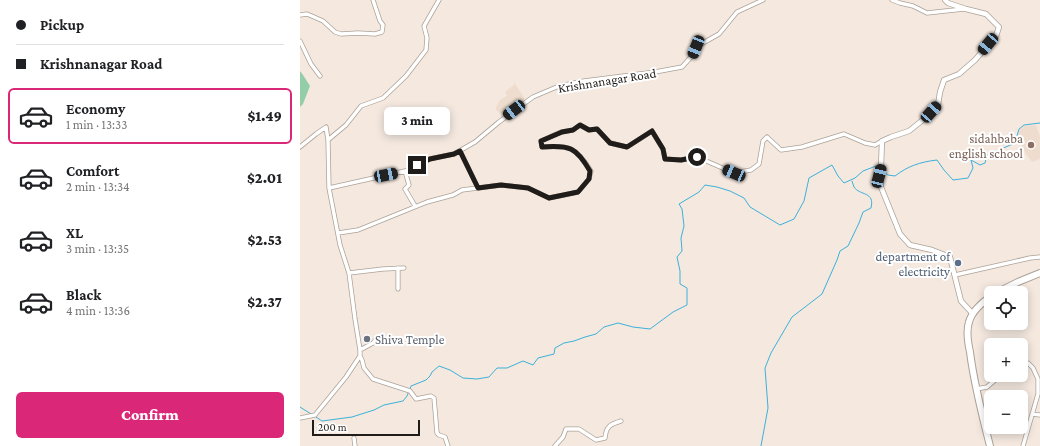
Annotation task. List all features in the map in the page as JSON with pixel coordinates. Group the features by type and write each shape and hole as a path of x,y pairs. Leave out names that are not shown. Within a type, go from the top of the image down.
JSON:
{"highway":[{"path":"1010,286 1040,273"},
{"path":"984,302 973,314 969,322 968,332 976,389 990,446"}],"street":[{"path":"300,15 307,14 323,21 335,32 341,34 375,34 382,32 383,25 380,21 373,0"},
{"path":"328,140 346,125 361,106 383,98 406,76 426,50 427,38 424,26 439,0"},
{"name":"Krishnanagar Road","path":"329,188 405,171 430,159 454,154 475,142 533,97 559,86 682,67 692,56 696,47 719,34 738,12 763,0"},
{"path":"892,0 913,6 927,13 966,9"},
{"path":"338,233 358,230 414,206 453,195 462,190 501,185 528,188 549,198 578,192 589,179 590,171 584,160 576,151 560,146 542,147 541,141 562,132 573,130 580,125 589,130 597,129 610,143 627,147 652,131 663,149 665,159 681,160 697,157 734,173 751,170 759,164 763,141 767,137 781,150 802,147 844,134 865,143 875,145 891,137 909,131 924,119 938,104 944,80 959,74 975,60 996,36 999,27 986,14 966,9 945,0"},
{"path":"300,41 311,64 320,76"},
{"path":"300,147 326,127 328,140 329,188 342,254 349,273 360,356 364,368 373,379 410,391 416,399 431,396 434,398 437,433 445,437 448,446"},
{"path":"882,141 881,167 879,176 881,187 900,234 910,245 932,250 950,257 961,301 973,314"},
{"path":"460,151 478,188"},
{"path":"405,171 408,185 405,189 414,206"},
{"path":"955,275 1040,257"},
{"path":"398,268 398,289"},
{"path":"349,273 404,268"},
{"path":"360,350 377,338"},
{"path":"300,418 315,415 346,377 360,356"},
{"path":"1023,446 1038,394 1038,379 1033,368 1028,363"},
{"path":"976,389 987,387 993,382"},
{"path":"1032,414 1040,415"},
{"path":"555,446 563,437 566,428 579,429 596,440 605,438 608,427 621,421"},
{"path":"354,438 355,446"}],"shaded area":[{"path":"514,82 525,99 503,116 496,110 496,107 500,100 507,96 505,92 514,85"},
{"name":"sidahbaba english school","path":"1036,125 1040,136 1040,159 1032,162 1026,154 1018,136 1020,129 1024,126"}],"green space":[{"path":"300,71 310,86 303,104 300,107"}],"waterway":[{"path":"882,171 888,175 895,176 914,165 937,160 953,180 968,178 973,168 971,160 980,165 985,163 987,155 1015,143 1019,129 1024,125 1040,123"},
{"path":"316,417 322,421 352,417 384,405 403,401 411,386 426,380 439,366 450,370 463,378 477,379 489,377 497,368 507,368 523,361 533,365 538,358 554,354 555,348 564,343 596,334 604,327 618,323 650,329 673,312 687,305 687,288 680,284 680,271 677,257 682,251 681,238 684,226 682,209 679,204 699,192 705,185 730,191 744,198 750,207 780,225 794,219 804,201 809,178 832,165 844,183 855,178 863,171 876,166 880,169"},
{"path":"761,446 768,408 765,368 771,353 792,317 822,294 840,251 848,246 863,212 871,208 872,203 869,196 857,190 852,181"},
{"path":"300,407 311,414"}],"place":[{"name":"sidahbaba english school","path":"1031,145"},
{"name":"department of electricity","path":"958,263"},
{"name":"Shiva Temple","path":"367,339"}],"route":[{"path":"417,165 430,159 454,154 460,151 478,188 501,185 528,188 549,198 578,192 589,179 590,171 584,160 576,151 560,146 542,147 541,141 562,132 573,130 580,125 589,130 597,129 610,143 627,147 652,131 663,149 665,159 681,160 697,157"}]}
